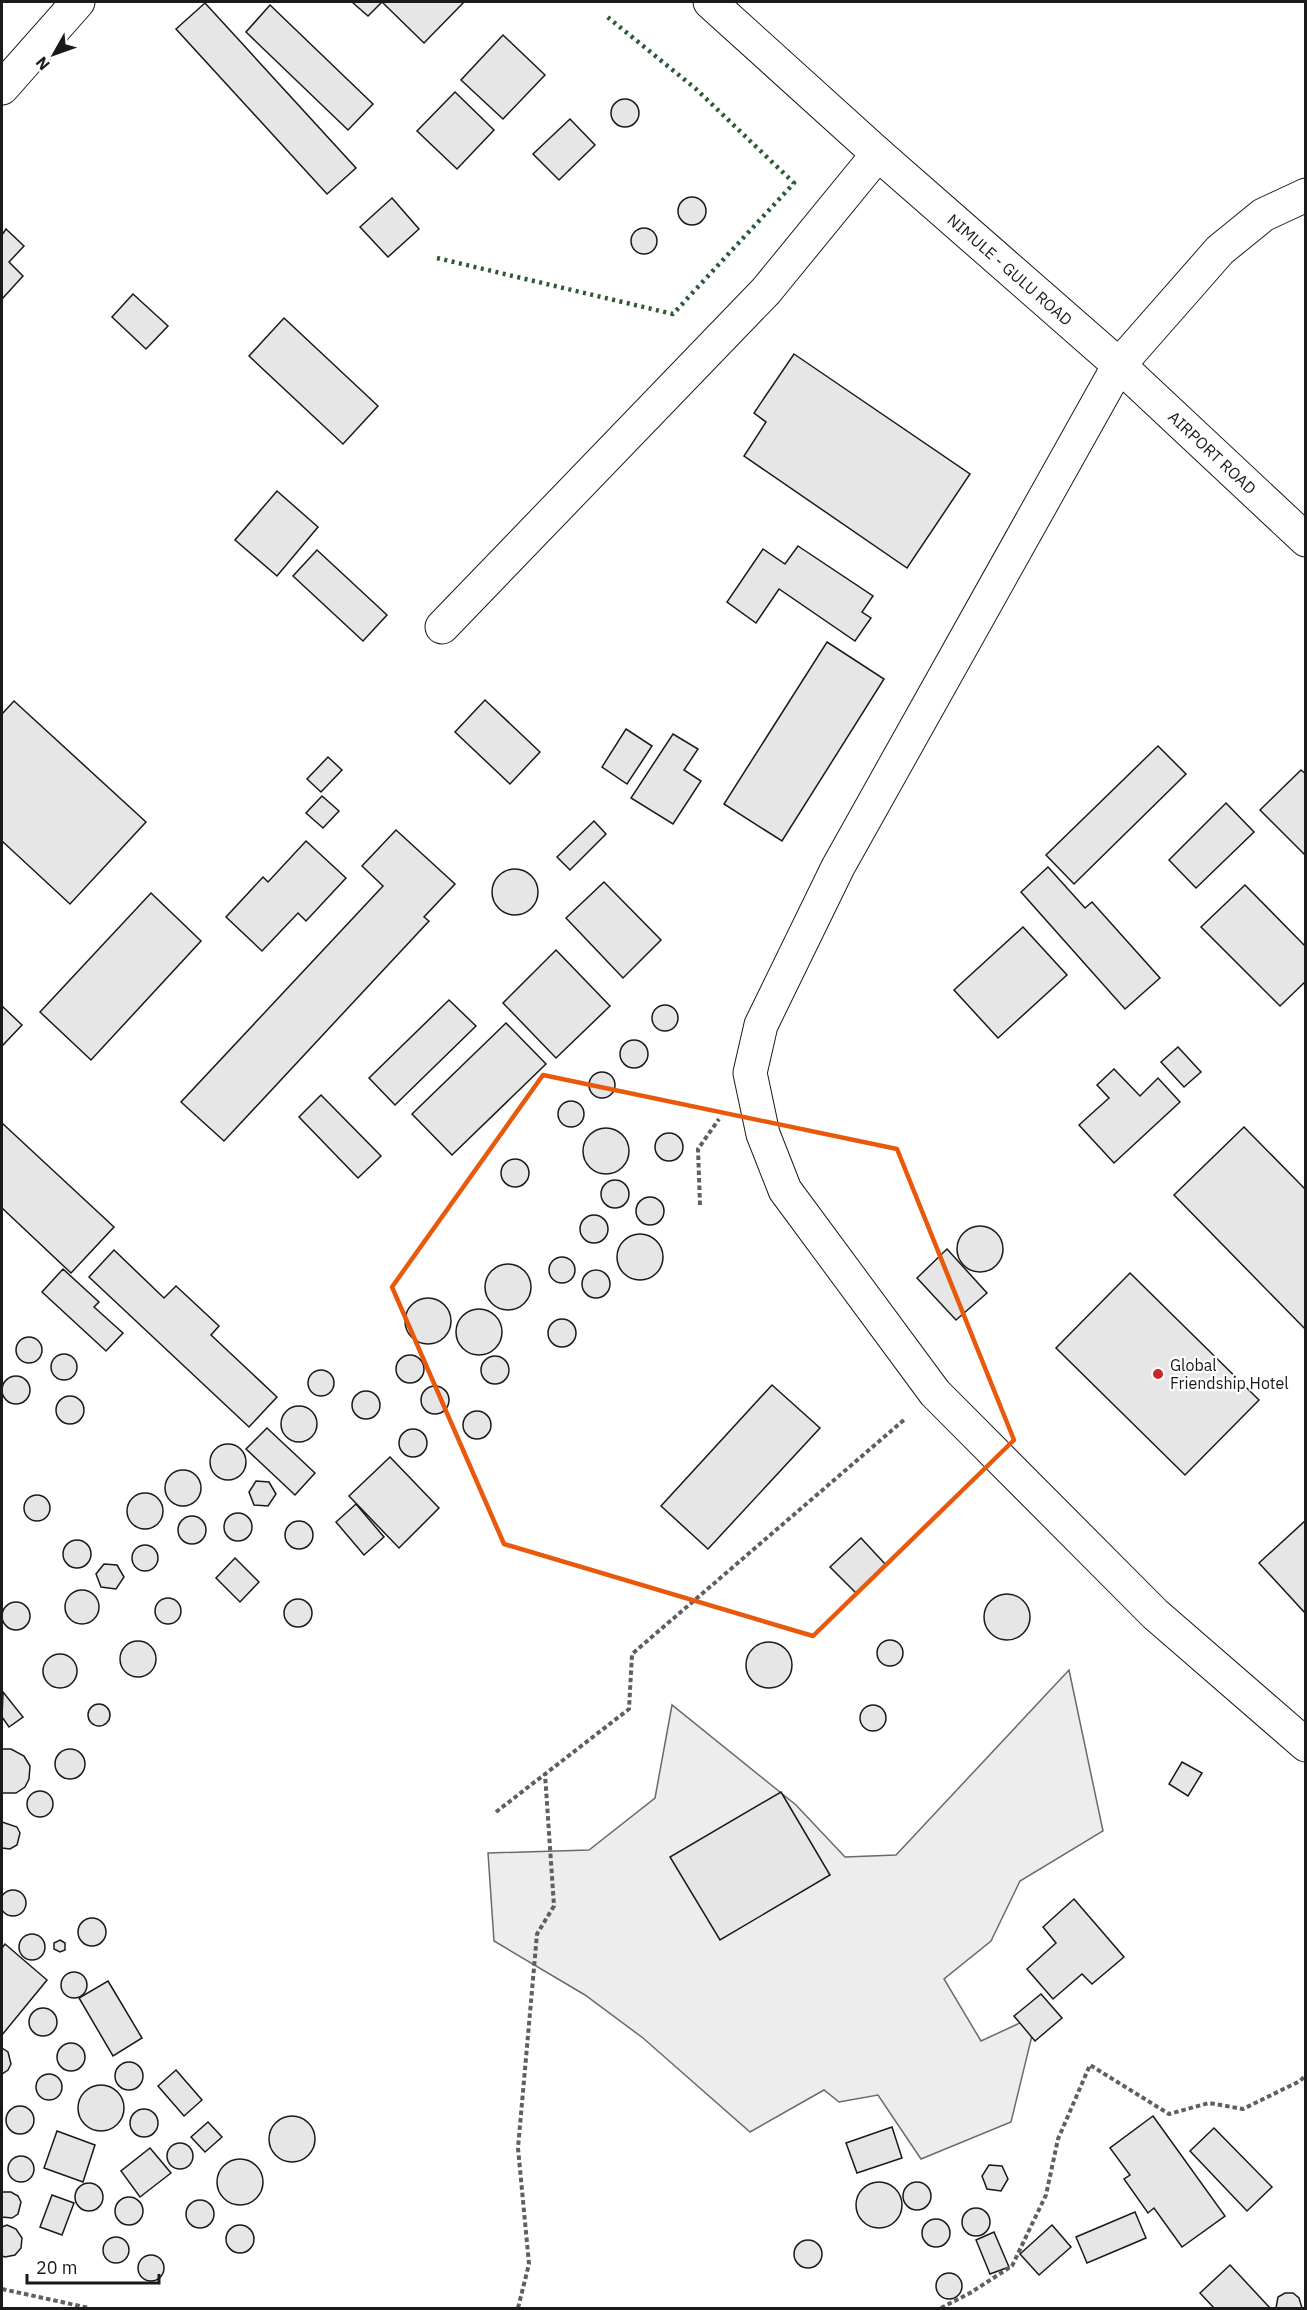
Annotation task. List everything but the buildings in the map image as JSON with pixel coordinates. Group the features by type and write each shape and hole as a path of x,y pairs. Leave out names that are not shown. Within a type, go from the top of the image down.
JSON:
{"street":[{"path":"2,88 78,2"},
{"name":"NIMULE - GULU ROAD","path":"710,2 878,154 1119,365"},
{"path":"442,627 766,291 878,154"},
{"path":"1305,195 1263,215 1220,250 1119,365 838,867 761,1025 750,1073 763,1134 785,1190 935,1393 1155,1614 1305,1745"},
{"name":"AIRPORT ROAD","path":"1119,365 1305,540"}],"path":[{"path":"700,1205 698,1149 750,1073"},
{"path":"496,1812 629,1709 632,1654 935,1393"},
{"path":"518,2308 529,2264 518,2148 537,1934 554,1906 545,1773"},
{"path":"941,2308 970,2294 1012,2266 1046,2195 1058,2139 1090,2065 1169,2114 1209,2103 1243,2109 1300,2081 1305,2075"},
{"path":"2,2289 90,2308"}],"highlighted area":[{"path":"543,1075 897,1149 1014,1440 813,1636 504,1544 392,1287"}],"shaded area":[{"path":"1069,1670 1103,1831 1020,1881 991,1941 944,1979 981,2041 1037,2015 1011,2122 921,2159 878,2095 839,2102 824,2090 750,2132 643,2038 585,1995 494,1941 488,1853 589,1850 655,1798 672,1705 796,1805 845,1857 896,1855"}],"hedge":[{"path":"437,258 673,314 794,183 696,89 605,15"}],"place":[{"name":"Global Friendship Hotel","path":"1158,1374"}]}
